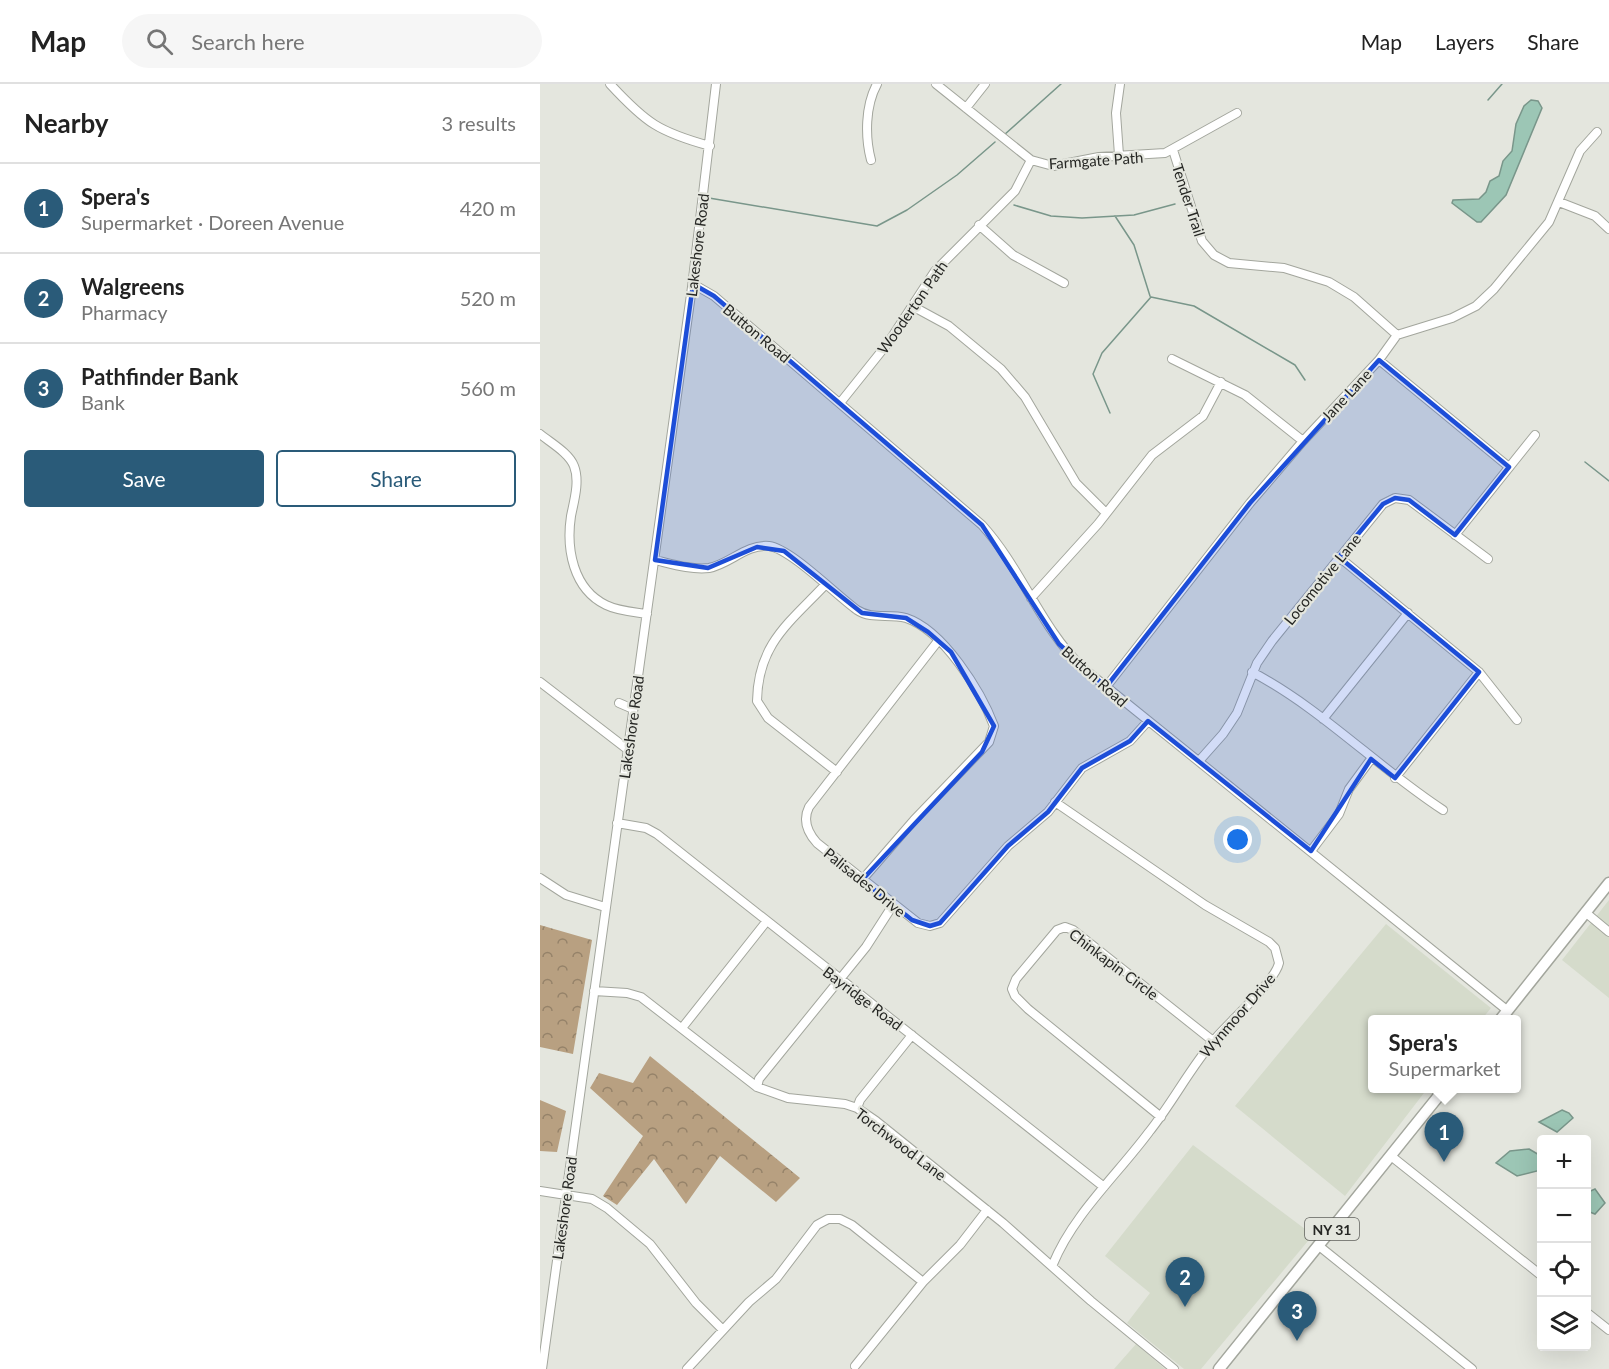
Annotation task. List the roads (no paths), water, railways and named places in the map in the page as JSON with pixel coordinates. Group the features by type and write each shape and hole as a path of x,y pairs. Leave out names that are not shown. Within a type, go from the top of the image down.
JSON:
{"main road":[{"path":"1504,1015 1609,883"},
{"name":"NY 31","path":"1219,1369 1442,1093"}],"street":[{"path":"610,84 639,115 653,125 668,133 710,146"},
{"name":"Lakeshore Road","path":"542,1369 693,284 716,84"},
{"path":"871,160 867,143 868,123 873,91 877,84"},
{"name":"Farmgate Path","path":"936,84 1031,160 1053,166 1119,155 1148,156 1173,150 1237,113"},
{"path":"966,108 985,84"},
{"path":"1119,155 1116,113 1120,84"},
{"path":"1397,335 1452,318 1476,306 1518,261 1549,222 1580,151 1597,132"},
{"name":"Tender Trail","path":"1173,150 1202,241 1214,255 1229,263 1284,268 1329,282 1354,297 1397,335"},
{"name":"Wooderton Path","path":"840,403 888,343 935,271 1015,191 1031,160"},
{"path":"1559,202 1595,216 1609,229"},
{"path":"979,225 1013,255 1064,283"},
{"name":"Button Road","path":"693,284 714,296 982,525 996,541 1059,644 1106,687 1311,851 1504,1015"},
{"path":"914,306 949,326 1000,369 1025,397 1076,483 1106,513"},
{"name":"Jane Lane","path":"1106,687 1303,441 1379,360 1397,335"},
{"path":"1172,359 1221,382 1258,404 1303,441"},
{"path":"1379,360 1509,467"},
{"path":"1031,598 1106,513 1152,455 1203,416 1221,382"},
{"path":"540,435 568,457 576,473 570,549 580,581 595,599 606,605 647,614"},
{"path":"1455,535 1535,435"},
{"name":"Locomotive Lane","path":"1198,761 1223,734 1237,713 1252,672 1272,641 1383,504 1395,498 1409,500 1488,559"},
{"path":"655,561 708,568 750,549 766,546 784,551 862,613 906,618 938,641 961,667 992,720 994,730 982,752 914,820 862,880"},
{"path":"1339,557 1479,672 1517,720"},
{"path":"825,585 779,633 767,649 758,701 768,718 837,772"},
{"path":"1323,719 1408,613"},
{"name":"Palisades Drive","path":"938,641 809,807 806,817 807,829 817,843 918,923 930,926 940,923 1000,854 1032,828 1082,768 1130,741 1148,721"},
{"path":"1252,672 1288,692 1395,778 1443,810"},
{"path":"1395,778 1479,672"},
{"path":"540,682 627,749"},
{"path":"619,703 633,709"},
{"path":"1311,851 1339,814 1349,789 1371,759"},
{"name":"Wynmoor Drive","path":"1053,1264 1058,1252 1104,1187 1161,1117 1213,1041 1271,980 1279,963 1275,948 1262,938 1205,905 1055,802"},
{"name":"Bayridge Road","path":"617,823 646,828 657,834 838,980 912,1035 1104,1187"},
{"path":"540,878 566,895 605,906"},
{"path":"758,1087 759,1079 866,947 893,905"},
{"path":"1585,912 1609,932"},
{"path":"682,1028 766,922"},
{"name":"Chinkapin Circle","path":"1161,1117 1028,1009 1015,996 1012,989 1016,979 1057,930 1065,927 1073,930 1213,1041"},
{"name":"Torchwood Lane","path":"594,991 627,993 641,997 758,1087 788,1098 845,1104 857,1108 1053,1264 1091,1301 1174,1369"},
{"path":"857,1108 860,1100 912,1035"},
{"path":"1391,1156 1537,1272"},
{"path":"540,1191 591,1199 599,1203 643,1237 696,1303 723,1330"},
{"path":"855,1366 923,1282 960,1245 987,1210"},
{"path":"687,1369 749,1302 777,1279 808,1236 828,1219 840,1220 852,1225 923,1282"},
{"path":"1319,1246 1472,1369"},
{"path":"1591,1315 1609,1330"}],"waterway":[{"path":"1004,135 1061,84"},
{"path":"1488,100 1502,84"},
{"path":"709,198 877,226 907,210 957,175 995,142"},
{"path":"1014,205 1051,216 1082,218 1134,215 1175,204"},
{"path":"1115,216 1134,245 1150,296"},
{"path":"1110,413 1093,374 1102,353 1151,297 1194,306 1295,365 1305,380"},
{"path":"1585,462 1609,481"}],"place":[{"name":"Spera's","path":"1444,1162"},
{"name":"Walgreens","path":"1185,1307"},
{"name":"Pathfinder Bank","path":"1297,1341"}]}
